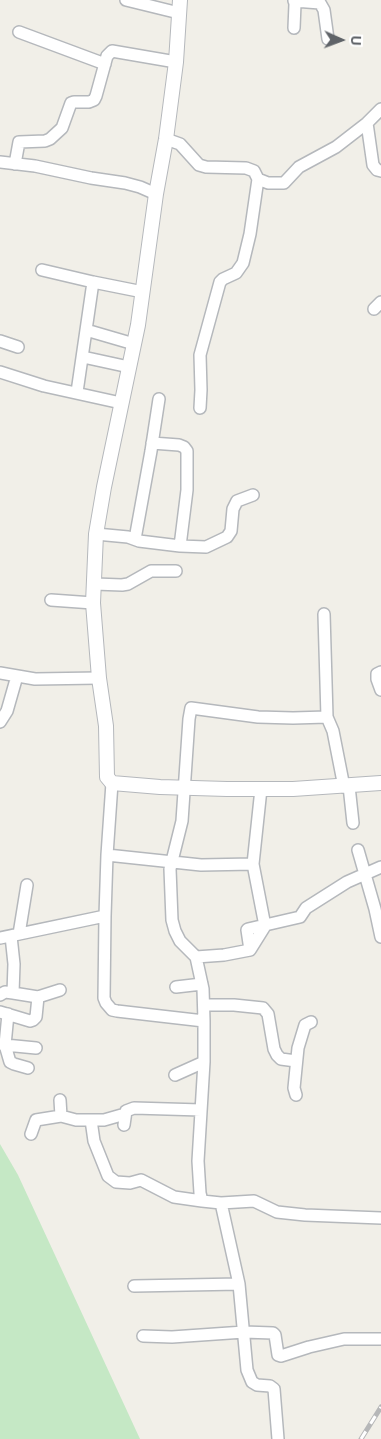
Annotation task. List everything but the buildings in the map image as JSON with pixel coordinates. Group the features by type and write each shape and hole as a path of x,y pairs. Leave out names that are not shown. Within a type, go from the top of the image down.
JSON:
{"street":[{"path":"126,0 179,7 176,62 166,139 134,344 96,534 93,604 106,726 106,773 112,783 107,855 104,998 109,1007 117,1012 204,1021"},
{"path":"294,28 294,0 320,3 324,10 328,40"},
{"path":"19,32 105,64"},
{"path":"15,164 19,142 50,139 62,128 71,103 94,100 109,53 115,51 176,62"},
{"path":"258,179 268,183 284,183 299,167 336,147 367,123 381,109"},
{"path":"367,123 373,165 377,170 381,171"},
{"path":"166,139 180,144 199,165 246,168 254,171 258,179 250,234 243,263 236,273 220,282 200,355 200,408"},
{"path":"0,162 125,183 156,194"},
{"path":"42,270 142,292"},
{"path":"78,392 93,282"},
{"path":"86,330 134,344"},
{"path":"1,343 18,347"},
{"path":"83,357 130,367"},
{"path":"0,372 44,386 121,402"},
{"path":"135,539 159,399"},
{"path":"152,443 178,445 184,447 187,451 187,490 180,546"},
{"path":"96,534 128,537 180,546 206,547 227,537 231,531 235,504 240,499 253,495"},
{"path":"95,584 122,585 128,584 151,571 176,571"},
{"path":"51,600 93,604"},
{"path":"324,614 327,717 333,731 353,823"},
{"path":"381,672 377,674 376,679 381,690"},
{"path":"0,673 43,679 100,678"},
{"path":"0,722 7,711 17,676"},
{"path":"202,1201 198,1161 204,1062 202,984 196,957 180,941 172,920 170,869 182,822 191,708 258,717 327,717"},
{"path":"112,783 185,788 261,789 381,783"},
{"path":"261,789 253,864 265,926"},
{"path":"358,850 381,937"},
{"path":"107,855 201,865 253,864"},
{"path":"196,957 224,955 250,950 247,929 300,917 306,908 347,882 381,867"},
{"path":"13,993 14,964 10,936 27,885"},
{"path":"10,936 105,916"},
{"path":"176,987 202,984"},
{"path":"0,995 5,992 38,997 60,990"},
{"path":"28,1068 10,1062 3,1044 4,1013 30,1021 34,1020 38,997"},
{"path":"204,1005 234,1005 263,1008 268,1014 274,1049 277,1055 281,1059 296,1061"},
{"path":"296,1095 294,1088 296,1061 305,1025 311,1022"},
{"path":"3,1044 36,1048"},
{"path":"175,1075 204,1062"},
{"path":"60,1100 61,1116"},
{"path":"31,1134 36,1120 61,1116 76,1120 124,1120 129,1109 134,1108 201,1110"},
{"path":"91,1120 94,1141 108,1176 116,1182 130,1183 141,1180 174,1198 221,1203 254,1201 277,1212 381,1218"},
{"path":"221,1203 239,1284 249,1378 257,1385 270,1386 274,1389 278,1439"},
{"path":"134,1286 239,1284"},
{"path":"143,1336 172,1337 244,1332 274,1334 278,1354 281,1356 344,1339 381,1339"}],"green space":[{"path":"0,1144 18,1175 140,1439 0,1439"}],"railway":[{"path":"361,1439 381,1407"}]}
